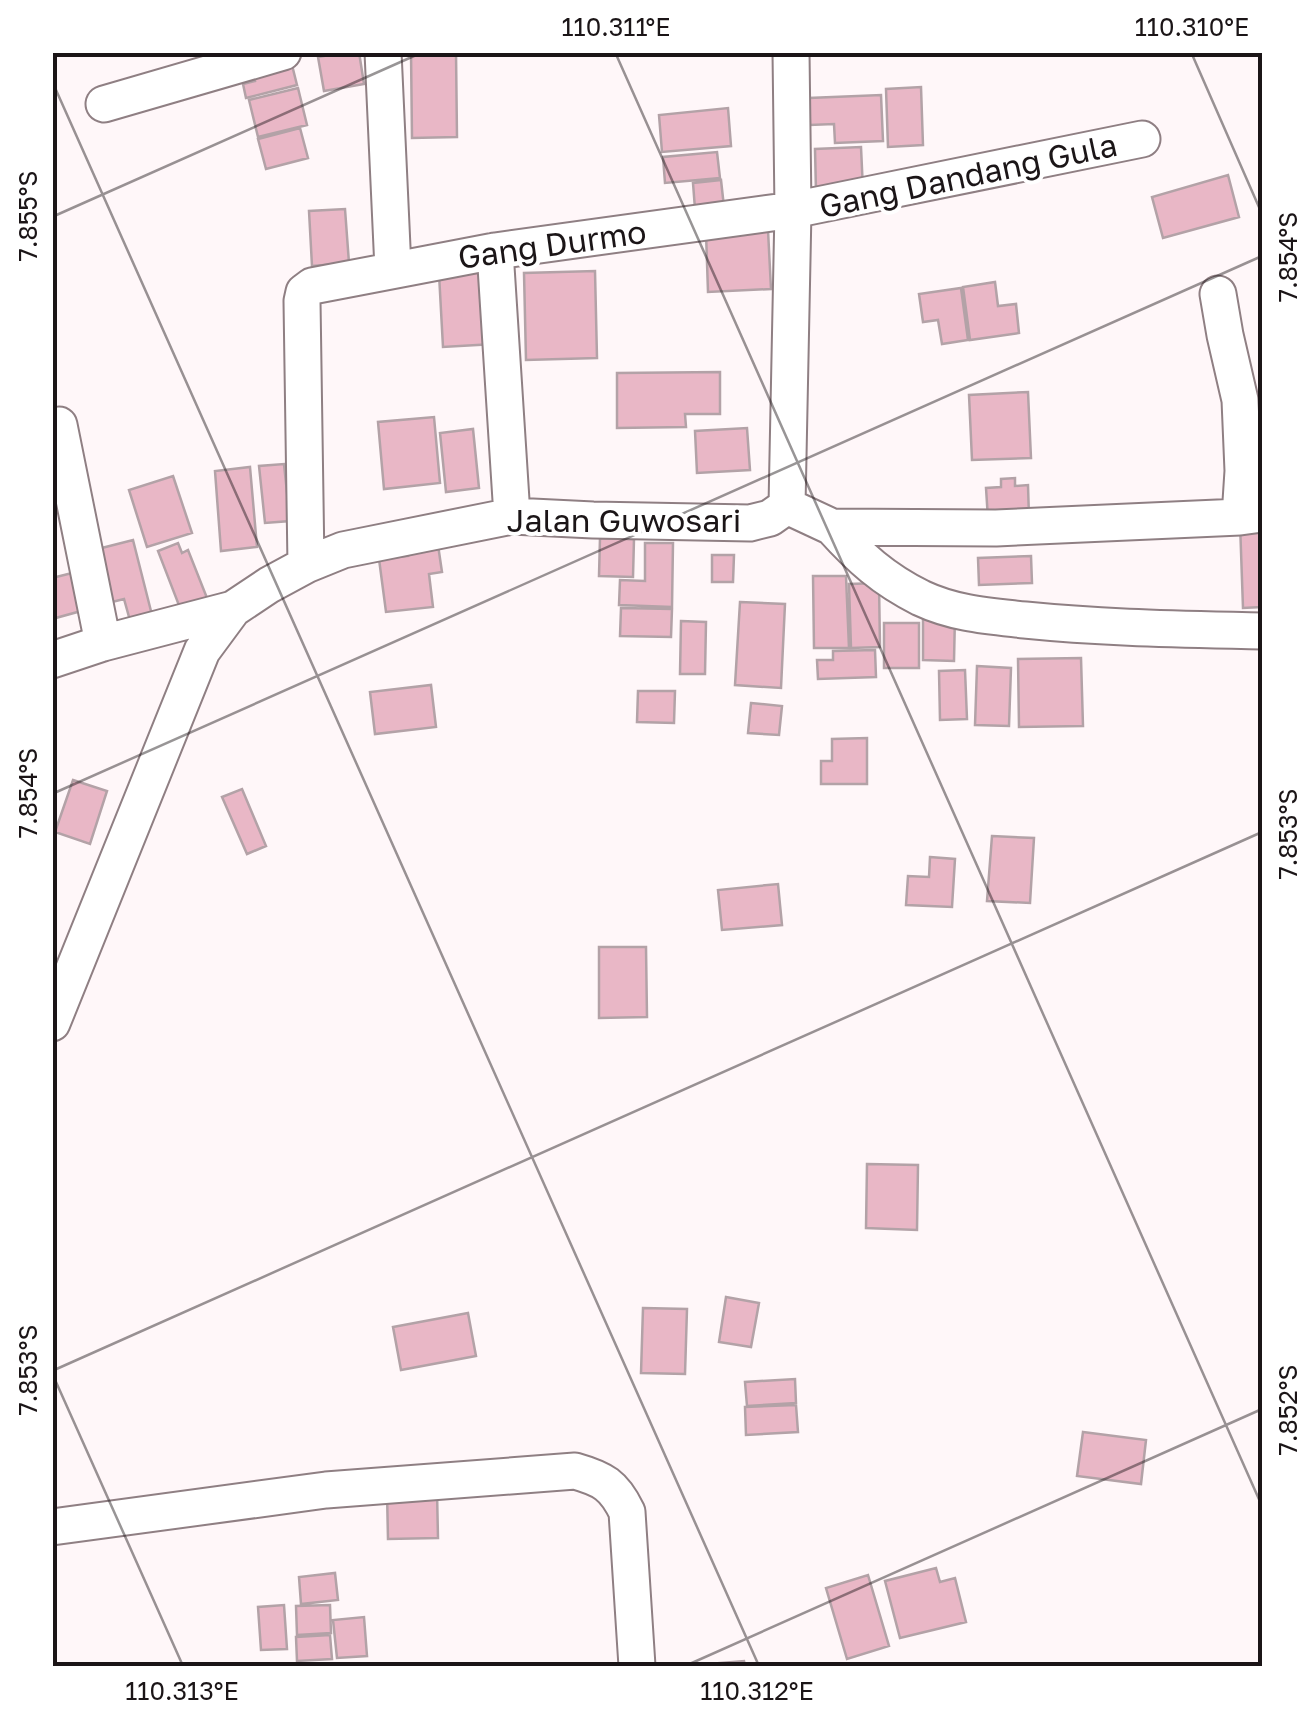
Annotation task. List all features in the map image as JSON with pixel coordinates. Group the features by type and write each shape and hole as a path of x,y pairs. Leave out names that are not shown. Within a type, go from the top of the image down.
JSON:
{"street":[{"path":"104,104 283,52"},
{"path":"383,52 393,269"},
{"name":"Jalan Guwosari","path":"52,1022 202,650 233,609 306,565 343,550 512,516 750,522 770,518 788,506 792,52"},
{"name":"Gang Dandang Gula","path":"793,210 1142,139"},
{"name":"Gang Durmo","path":"306,565 302,300 304,292 312,286 495,251 793,210"},
{"path":"495,251 512,516"},
{"path":"832,528 996,528 1251,516 1243,471 1240,400 1218,294"},
{"path":"59,425 102,643"},
{"path":"788,506 832,528 865,563 892,581 923,599 961,613 1081,626 1262,630"},
{"path":"52,660 233,609"},
{"path":"52,1527 326,1490 575,1471 597,1477 618,1492 627,1512 636,1666"}],"building":[{"path":"359,52 364,84 324,91 318,57"},
{"path":"411,52 456,52 457,137 412,138"},
{"path":"290,57 297,85 246,98 243,84 255,81 252,66"},
{"path":"921,87 923,145 888,147 886,89"},
{"path":"298,88 307,125 258,137 249,100"},
{"path":"881,95 883,141 835,143 834,124 810,125 809,98"},
{"path":"728,108 731,146 662,152 659,115"},
{"path":"300,128 308,158 266,169 258,139"},
{"path":"861,147 863,190 816,192 815,149"},
{"path":"717,152 720,178 665,183 663,157"},
{"path":"1228,175 1239,217 1163,238 1152,197"},
{"path":"721,180 724,207 695,209 693,183"},
{"path":"345,209 349,263 312,266 309,211"},
{"path":"768,230 771,289 708,292 706,233"},
{"path":"489,271 494,344 443,347 439,274"},
{"path":"595,271 597,358 526,360 524,273"},
{"path":"995,282 998,306 1016,304 1019,333 970,340 963,287"},
{"path":"961,288 968,340 942,344 938,320 923,322 919,294"},
{"path":"720,372 720,414 685,414 686,427 617,428 617,373"},
{"path":"1028,392 1031,458 972,460 969,395"},
{"path":"434,417 440,483 384,489 378,422"},
{"path":"747,428 750,470 697,473 695,431"},
{"path":"473,429 479,488 446,492 440,433"},
{"path":"284,464 290,521 265,523 259,466"},
{"path":"250,467 257,547 221,551 215,471"},
{"path":"173,476 192,533 147,547 129,490"},
{"path":"1015,478 1015,486 1028,485 1029,517 988,519 986,488 1001,487 1001,479"},
{"path":"1262,522 1262,607 1243,608 1240,523"},
{"path":"600,538 634,539 633,577 599,576"},
{"path":"133,540 153,619 131,624 124,599 104,604 90,551"},
{"path":"178,543 182,553 188,550 207,598 180,608 158,551"},
{"path":"645,543 673,543 672,607 619,605 620,580 645,581"},
{"path":"438,545 442,572 429,574 433,607 386,612 379,559 408,556 407,549"},
{"path":"712,555 734,555 733,582 712,582"},
{"path":"1031,556 1032,583 979,585 978,558"},
{"path":"72,573 81,611 52,619 52,578"},
{"path":"813,576 846,576 849,648 814,648"},
{"path":"879,583 880,647 851,648 849,584"},
{"path":"740,602 785,604 781,688 735,685"},
{"path":"621,608 672,609 671,637 620,636"},
{"path":"923,615 955,615 954,661 923,660"},
{"path":"681,621 706,622 705,674 680,674"},
{"path":"884,623 919,623 919,668 884,668"},
{"path":"875,650 876,677 818,679 817,660 833,660 833,651"},
{"path":"1081,658 1083,726 1019,727 1018,659"},
{"path":"977,666 1011,668 1009,726 975,725"},
{"path":"965,670 967,719 940,720 939,671"},
{"path":"431,685 436,727 375,734 370,692"},
{"path":"638,691 675,691 674,723 637,722"},
{"path":"751,703 782,706 779,735 748,733"},
{"path":"867,738 867,784 821,784 821,761 832,761 832,739"},
{"path":"73,780 107,791 90,844 55,832"},
{"path":"242,789 266,846 247,854 222,797"},
{"path":"992,836 1034,838 1030,903 987,901"},
{"path":"930,857 955,859 952,907 906,905 908,876 929,877"},
{"path":"778,884 782,925 722,930 718,890"},
{"path":"599,947 646,947 647,1017 599,1018"},
{"path":"867,1164 918,1165 917,1230 866,1228"},
{"path":"726,1297 759,1303 751,1347 719,1342"},
{"path":"643,1308 687,1309 685,1374 641,1373"},
{"path":"468,1313 476,1356 401,1370 393,1327"},
{"path":"795,1379 796,1403 747,1406 745,1382"},
{"path":"796,1405 798,1432 746,1435 745,1407"},
{"path":"1083,1432 1146,1440 1141,1484 1077,1476"},
{"path":"437,1491 438,1538 388,1539 387,1493"},
{"path":"936,1568 940,1582 955,1578 966,1622 900,1638 885,1581"},
{"path":"335,1573 338,1600 301,1604 299,1577"},
{"path":"868,1575 889,1646 847,1659 826,1588"},
{"path":"284,1605 287,1649 261,1650 258,1607"},
{"path":"330,1605 331,1633 297,1635 296,1606"},
{"path":"364,1617 367,1656 337,1658 333,1620"},
{"path":"330,1635 332,1659 297,1661 296,1637"},
{"path":"744,1661 745,1666 683,1666"}]}
